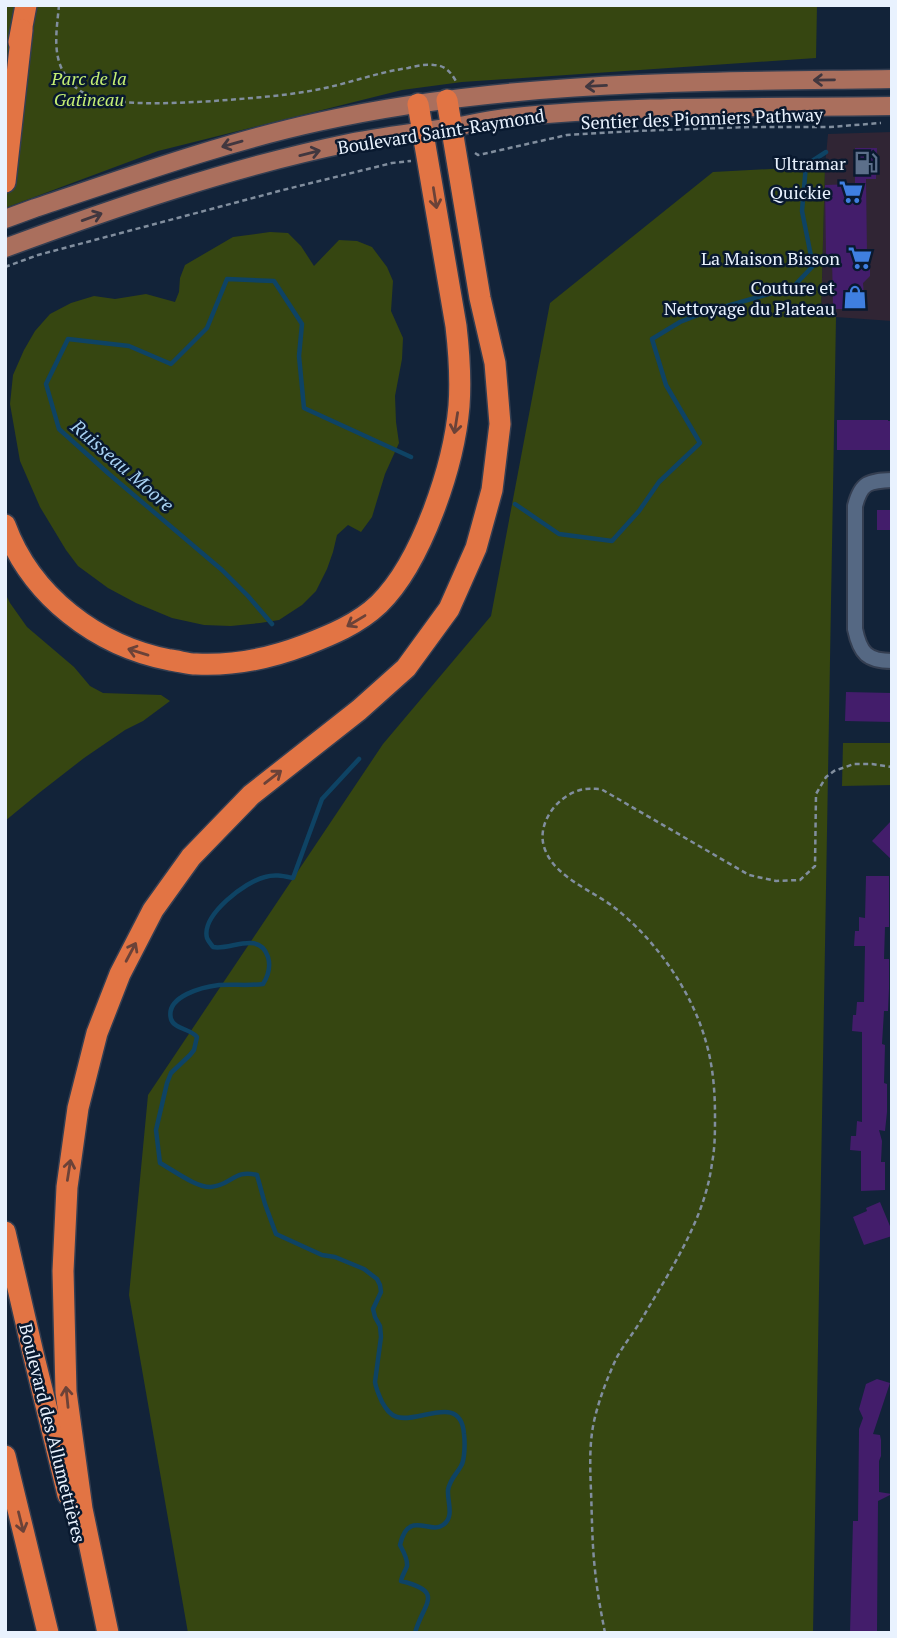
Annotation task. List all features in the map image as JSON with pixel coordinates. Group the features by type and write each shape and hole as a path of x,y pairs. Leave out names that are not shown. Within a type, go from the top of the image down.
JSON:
{"highway":[{"path":"5,117 26,5"},
{"path":"5,182 22,30"},
{"path":"108,1633 82,1509 66,1392 63,1271 66,1187 78,1108 97,1032 120,974 153,911 191,857 251,795 359,710 406,668 449,609 476,548 492,490 500,424 495,363 480,298 451,127 453,93"},
{"path":"5,525 25,567 48,594 74,617 100,635 128,649 158,658 194,664 226,664 288,652 351,625 380,603 400,578 429,519 449,460 459,405 456,326 418,104"},
{"name":"Boulevard des Allumettières","path":"5,1232 102,1633"},
{"path":"5,1456 48,1633"}],"main road":[{"name":"Boulevard Saint-Raymond","path":"5,219 239,142 319,121 418,104 453,93 612,85 892,79"},
{"name":"Boulevard Saint-Raymond","path":"5,248 33,247 101,214 220,176 349,144 423,131 546,114 668,108 889,114"}],"street":[{"path":"892,480 870,482 861,488 855,506 855,629 858,643 864,653 874,659 892,661"}],"path":[{"path":"59,5 56,47 59,63 64,75 73,85 84,94 96,98 149,104 255,98 324,88 386,71 433,64 451,72 453,93"},
{"name":"Sentier des Pionniers Pathway","path":"474,153 483,154 567,135 750,127 830,127 889,114"},
{"path":"5,267 33,247 392,163 414,161"},
{"path":"605,1633 593,1545 590,1455 595,1418 608,1377 678,1255 707,1190 715,1128 714,1083 706,1042 690,1003 663,956 636,926 553,864 545,852 543,830 559,802 578,790 601,789 749,875 776,881 800,880 816,866 816,794 826,777 843,766 854,764 892,767"}],"shaded area":[{"path":"892,132 892,321 821,316 828,134"}],"green space":[{"name":"Parc de la Gatineau","path":"5,5 817,5 816,58 462,82 402,90 158,151 5,208"},
{"path":"825,166 821,316 836,317 813,1633 188,1633 129,1295 148,1095 383,744 491,616 550,303 713,172"},
{"path":"270,232 288,233 301,246 314,266 339,240 357,241 372,247 387,267 393,281 391,311 403,338 395,396 399,443 385,474 372,517 361,532 348,525 337,535 327,569 316,591 302,605 279,620 231,626 204,625 172,618 136,603 108,588 78,566 40,507 20,461 10,404 13,375 35,331 50,314 71,303 94,296 115,299 146,294 175,302 185,265 233,237"},
{"path":"5,593 27,627 74,667 90,686 103,693 161,695 170,701 84,758 5,821"},
{"path":"843,743 892,743 892,785 842,786"}],"building":[{"path":"855,148 877,148 876,179 866,179 870,276 863,283 865,309 833,309 832,255 826,255 825,185 855,184"},
{"path":"837,420 892,421 892,450 837,450"},
{"path":"877,510 892,510 892,530 877,530"},
{"path":"846,692 892,693 892,722 845,721"},
{"path":"892,820 892,860 872,841"},
{"path":"866,876 889,876 889,927 885,927 884,959 889,959 889,989 888,1011 884,1011 882,1044 885,1045 884,1083 887,1084 887,1112 885,1131 879,1130 882,1141 881,1162 885,1162 885,1190 861,1191 861,1151 850,1150 851,1136 856,1136 857,1121 862,1122 862,1032 852,1031 857,1002 864,1002 865,946 854,946 855,931 859,931 859,917 865,918"},
{"path":"880,1202 892,1236 864,1245 853,1217"},
{"path":"877,1379 890,1383 873,1434 880,1435 881,1440 879,1492 892,1494 878,1501 877,1633 850,1633 853,1521 858,1521 859,1429 863,1418 859,1409 866,1384"}],"waterway":[{"name":"Ruisseau Moore","path":"515,504 559,534 612,541 639,511 659,482 700,443 666,385 652,339 680,322 706,312 793,287 813,266 802,211 806,165 826,152"},
{"name":"Ruisseau Moore","path":"272,624 222,570 59,429 46,384 68,339 129,346 171,364 207,328 227,279 274,281 302,324 299,356 304,408 411,457"},
{"name":"Ruisseau Moore","path":"359,759 322,799 293,878 272,876 257,880 227,900 211,919 207,938 213,947 244,943 258,945 268,957 268,971 263,984 204,988 187,994 174,1004 171,1011 173,1022 197,1037 194,1050 171,1073 156,1130 160,1163 205,1187 218,1186 243,1174 257,1175 276,1234 322,1255 335,1257 364,1269 377,1279 381,1292 373,1309 381,1337 375,1382 384,1405 397,1417 447,1412 461,1421 464,1455 448,1490 449,1518 438,1527 414,1525 408,1528 400,1545 407,1563 401,1581 415,1585 427,1594 428,1600 415,1633"}],"place":[{"name":"Ultramar","path":"866,163"},
{"name":"Quickie","path":"851,192"},
{"name":"La Maison Bisson","path":"860,258"},
{"name":"Couture et Nettoyage du Plateau","path":"855,297"}]}
